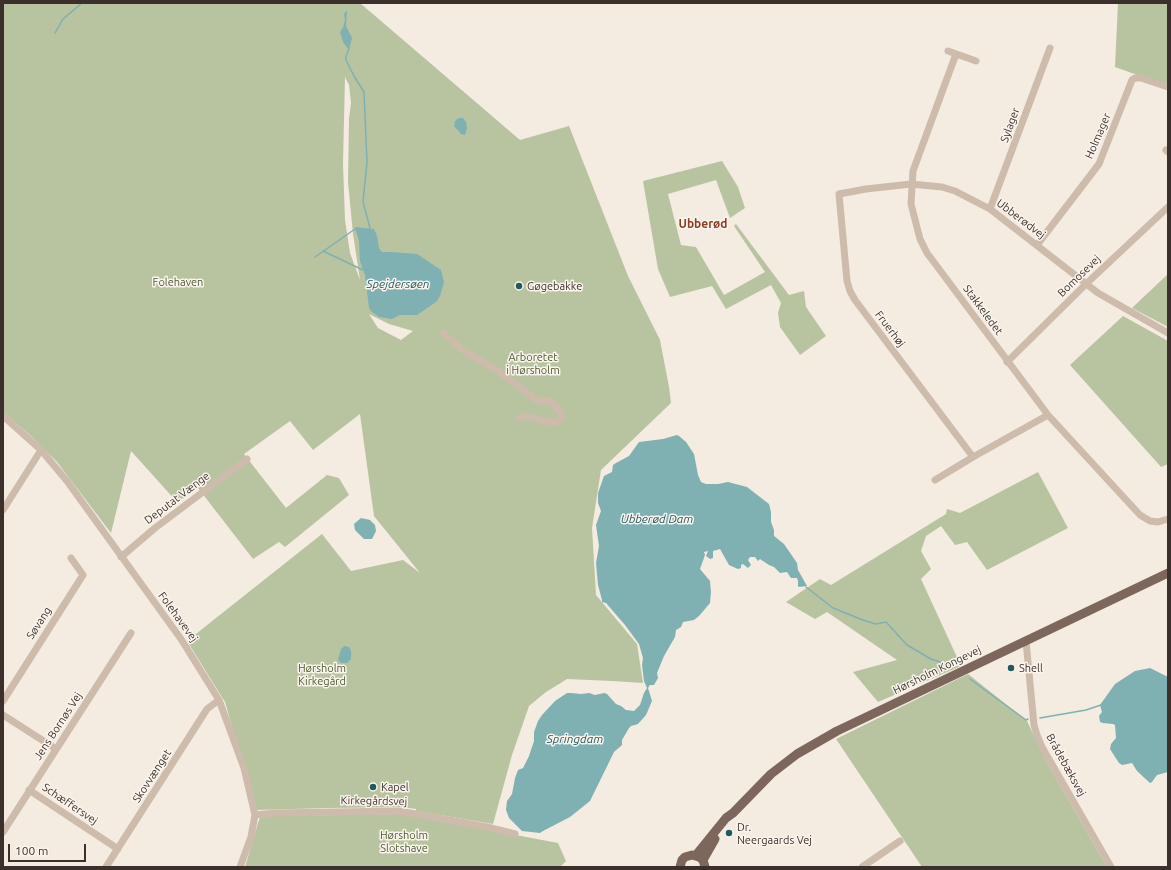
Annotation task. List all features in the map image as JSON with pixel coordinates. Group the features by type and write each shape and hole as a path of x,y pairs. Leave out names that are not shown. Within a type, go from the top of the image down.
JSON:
{"main road":[{"name":"Hørsholm Kongevej","path":"680,867 682,860 685,857 692,855 701,861 726,818 733,813 771,774 797,754 837,731 1168,573"}],"street":[{"name":"Sylager","path":"990,209 1050,48"},
{"path":"948,51 976,61"},
{"name":"Stakkeledet","path":"956,54 913,171 911,184 911,204 920,239 927,253 1048,416 1140,515 1150,521 1158,522 1168,519"},
{"name":"Holmager","path":"1037,245 1099,164 1132,80 1135,78 1141,78 1168,87"},
{"name":"Ubberødvej","path":"839,194 866,189 911,184 942,187 955,191 990,209 1086,284 1111,301 1168,333"},
{"name":"Fruerhøj","path":"839,194 847,281 850,291 855,300 974,457"},
{"name":"Bomosevej","path":"1007,362 1168,206"},
{"path":"443,334 461,349 498,371 538,401 550,401 562,415 561,420 557,422 542,421 532,417 523,416 520,418"},
{"name":"Folehavevej","path":"3,416 41,450 94,514 121,557 181,639 220,700 244,768 255,815 251,837 240,867"},
{"path":"935,480 1048,416"},
{"path":"3,510 41,450"},
{"name":"Deputat Vænge","path":"121,557 155,528 247,459"},
{"name":"Søvang","path":"3,701 83,575 71,558"},
{"name":"Jens Bornøs Vej","path":"3,832 130,633"},
{"name":"Brådebæksvej","path":"1026,641 1034,725 1037,735 1042,747 1111,867"},
{"name":"Skovvænget","path":"106,867 207,709 220,700"},
{"path":"3,715 56,749"},
{"name":"Schæffersvej","path":"29,790 118,849"},
{"name":"Kirkegårdsvej","path":"255,815 343,811 399,811 487,827 515,834"},
{"path":"862,867 900,842"}],"green space":[{"path":"3,3 360,3 520,140 569,126 628,276 660,340 671,403 601,470 592,528 596,595 637,644 643,683 567,679 546,692 529,706 512,755 493,824 416,811 416,809 403,807 256,810 225,702 187,641 322,534 351,571 403,560 420,573 374,516 360,414 313,450 290,421 244,454 286,508 327,475 339,478 349,495 285,547 279,542 253,559 198,488 177,502 131,451 111,533 57,462 31,436 3,412","holes":["345,77 349,85 351,103 349,119 348,182 353,234 360,280 350,253 345,220 343,163","369,314 389,324 413,331 401,340 378,328"]},
{"path":"1118,3 1168,3 1168,86 1115,67"},
{"path":"722,161 738,187 745,208 730,218 716,180 668,194 681,245 696,247 724,295 765,272 734,226 736,224 789,295 804,291 806,307 826,336 800,355 780,327 778,313 781,303 771,285 726,309 712,286 670,297 658,269 643,181"},
{"path":"1168,274 1168,327 1132,308"},
{"path":"1123,316 1168,341 1168,464 1161,467 1070,365"},
{"path":"1038,472 1068,528 987,570 967,542 955,545 941,526 926,536 921,551 931,569 921,579 961,666 878,702 853,672 897,660 827,612 815,619 786,602 820,579 831,585 946,514 947,509 960,513"},
{"path":"968,674 1027,721 1045,759 1107,867 922,867 836,739"},
{"name":"Hørsholm Slotshave","path":"405,814 558,843 566,861 560,867 245,867 260,818 273,816"}],"water":[{"path":"347,10 346,26 352,38 349,50 343,42 340,32 343,28 345,20 344,14"},
{"path":"459,118 463,118 466,122 467,128 465,135 461,134 454,126 455,121"},
{"name":"Spejdersøen","path":"355,227 374,229 379,248 382,252 417,254 441,270 444,282 440,296 436,302 417,315 400,315 392,319 379,317 372,312 369,308 365,275 360,261 359,241"},
{"name":"Ubberød Dam","path":"677,435 686,442 694,454 698,475 701,482 706,484 718,484 728,482 747,487 769,504 774,536 784,544 797,563 798,570 807,586 799,587 797,578 791,578 787,572 780,573 774,567 760,559 758,561 755,557 750,557 748,560 751,565 748,568 743,564 741,565 741,568 738,569 729,565 720,549 713,551 713,558 710,559 706,556 708,551 704,552 705,555 700,569 710,581 710,603 694,620 683,622 681,627 676,630 675,637 664,656 657,673 658,678 654,685 650,685 648,688 652,701 646,715 638,724 629,728 622,740 622,745 614,752 590,801 570,817 540,833 522,831 509,818 506,810 507,801 512,794 518,770 523,768 529,756 534,741 534,732 542,715 555,701 567,693 589,693 595,695 604,693 607,694 616,704 626,710 634,711 640,705 647,688 644,681 642,665 643,658 639,644 606,603 602,602 598,585 596,563 599,546 596,525 601,511 598,503 598,493 604,476 612,472 613,465 629,456 639,442 663,439"},
{"path":"361,518 370,520 375,525 376,531 372,539 364,539 355,530 354,524"},
{"path":"344,646 349,647 351,651 351,659 347,663 341,663 338,660 341,649"},
{"path":"1150,668 1168,677 1168,772 1157,775 1150,783 1137,771 1132,763 1122,765 1119,763 1110,749 1111,744 1116,738 1115,725 1100,722 1099,716 1102,712 1100,705 1115,684 1135,671"}],"waterway":[{"path":"55,33 63,19 82,3"},
{"path":"349,49 346,60 364,92 367,162 363,202 370,228"},
{"path":"315,257 355,229"},
{"path":"323,251 363,270"},
{"path":"806,587 833,608 876,624 886,622 907,645 931,659 954,667"},
{"path":"970,679 1026,720 1028,719"},
{"path":"1040,718 1086,710 1101,705"}],"place":[{"name":"Gøgebakke","path":"519,286"},
{"name":"Shell","path":"1011,668"},
{"name":"Kapel","path":"373,787"},
{"name":"Dr. Neergaards Vej","path":"729,833"}],"district":[{"name":"Ubberød","path":"703,224"}],"park label":[{"name":"Folehaven","path":"178,282"},
{"name":"Arboretet i Hørsholm","path":"533,363"},
{"name":"Hørsholm Kirkegård","path":"322,674"}],"water label":[{"name":"Springdam","path":"575,739"}]}
